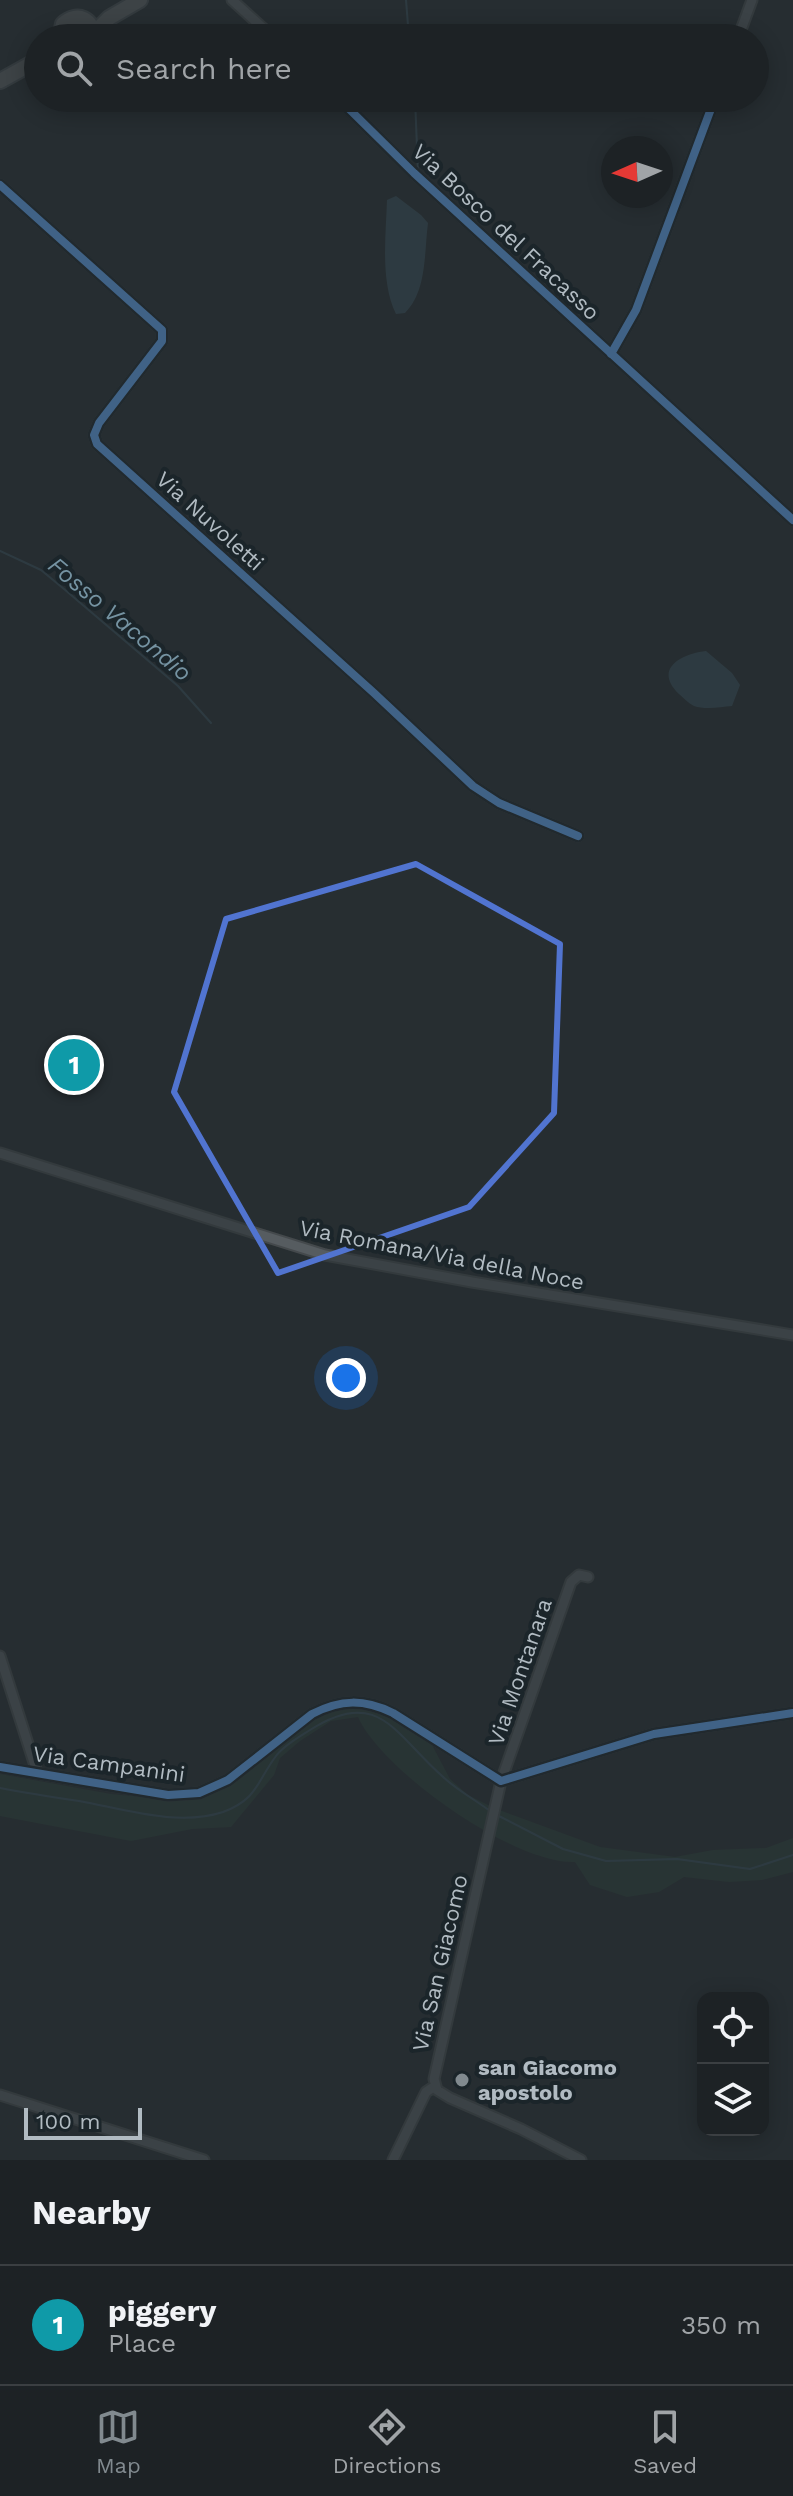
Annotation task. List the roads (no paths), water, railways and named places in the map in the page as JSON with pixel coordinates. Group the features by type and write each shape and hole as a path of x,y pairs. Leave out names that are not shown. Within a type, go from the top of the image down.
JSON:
{"main road":[{"path":"100,24 140,0"},
{"path":"64,24 69,19 80,17 86,24"},
{"path":"0,81 24,68"}],"street":[{"path":"232,0 259,24"},
{"path":"743,24 752,0"},
{"name":"Via Bosco del Fracasso","path":"352,112 414,173 793,520"},
{"path":"611,354 636,310 710,112"},
{"name":"Via Nuvoletti","path":"0,185 162,330 162,341 99,423 94,435 97,444 473,786 499,803 578,836"},
{"name":"Via Romana/Via della Noce","path":"0,1153 335,1258 793,1335"},
{"name":"Via Montanara","path":"501,1781 571,1582 579,1575 588,1577"},
{"path":"0,1656 37,1772"},
{"name":"Via Campanini","path":"0,1767 168,1795 199,1793 228,1780 312,1714 327,1707 358,1701 393,1713 501,1781"},
{"name":"Via Montanara","path":"501,1781 654,1734 793,1713"},
{"name":"Via San Giacomo","path":"501,1781 435,2066 435,2086 450,2098 581,2160"},
{"path":"393,2160 426,2092 435,2086"},
{"path":"0,2095 204,2160"}],"water":[{"path":"396,196 428,223 421,283 405,313 396,314 388,287 385,258 387,200"},
{"path":"706,651 732,673 740,685 732,706 694,706 672,685 669,677 673,664 688,655"}],"waterway":[{"path":"406,0 408,24"},
{"path":"416,112 418,172"},
{"name":"Fosso Vacondio","path":"0,551 41,570 178,686 211,723"},
{"path":"0,1788 151,1815 206,1816 235,1807 250,1795 283,1748 333,1718 353,1713 369,1714 384,1721 446,1780 490,1811"},
{"path":"495,1814 563,1849 606,1861 677,1859 750,1869 793,1855"}],"place":[{"name":"piggery","path":"74,1065"},
{"name":"san Giacomo apostolo","path":"462,2080"}]}
